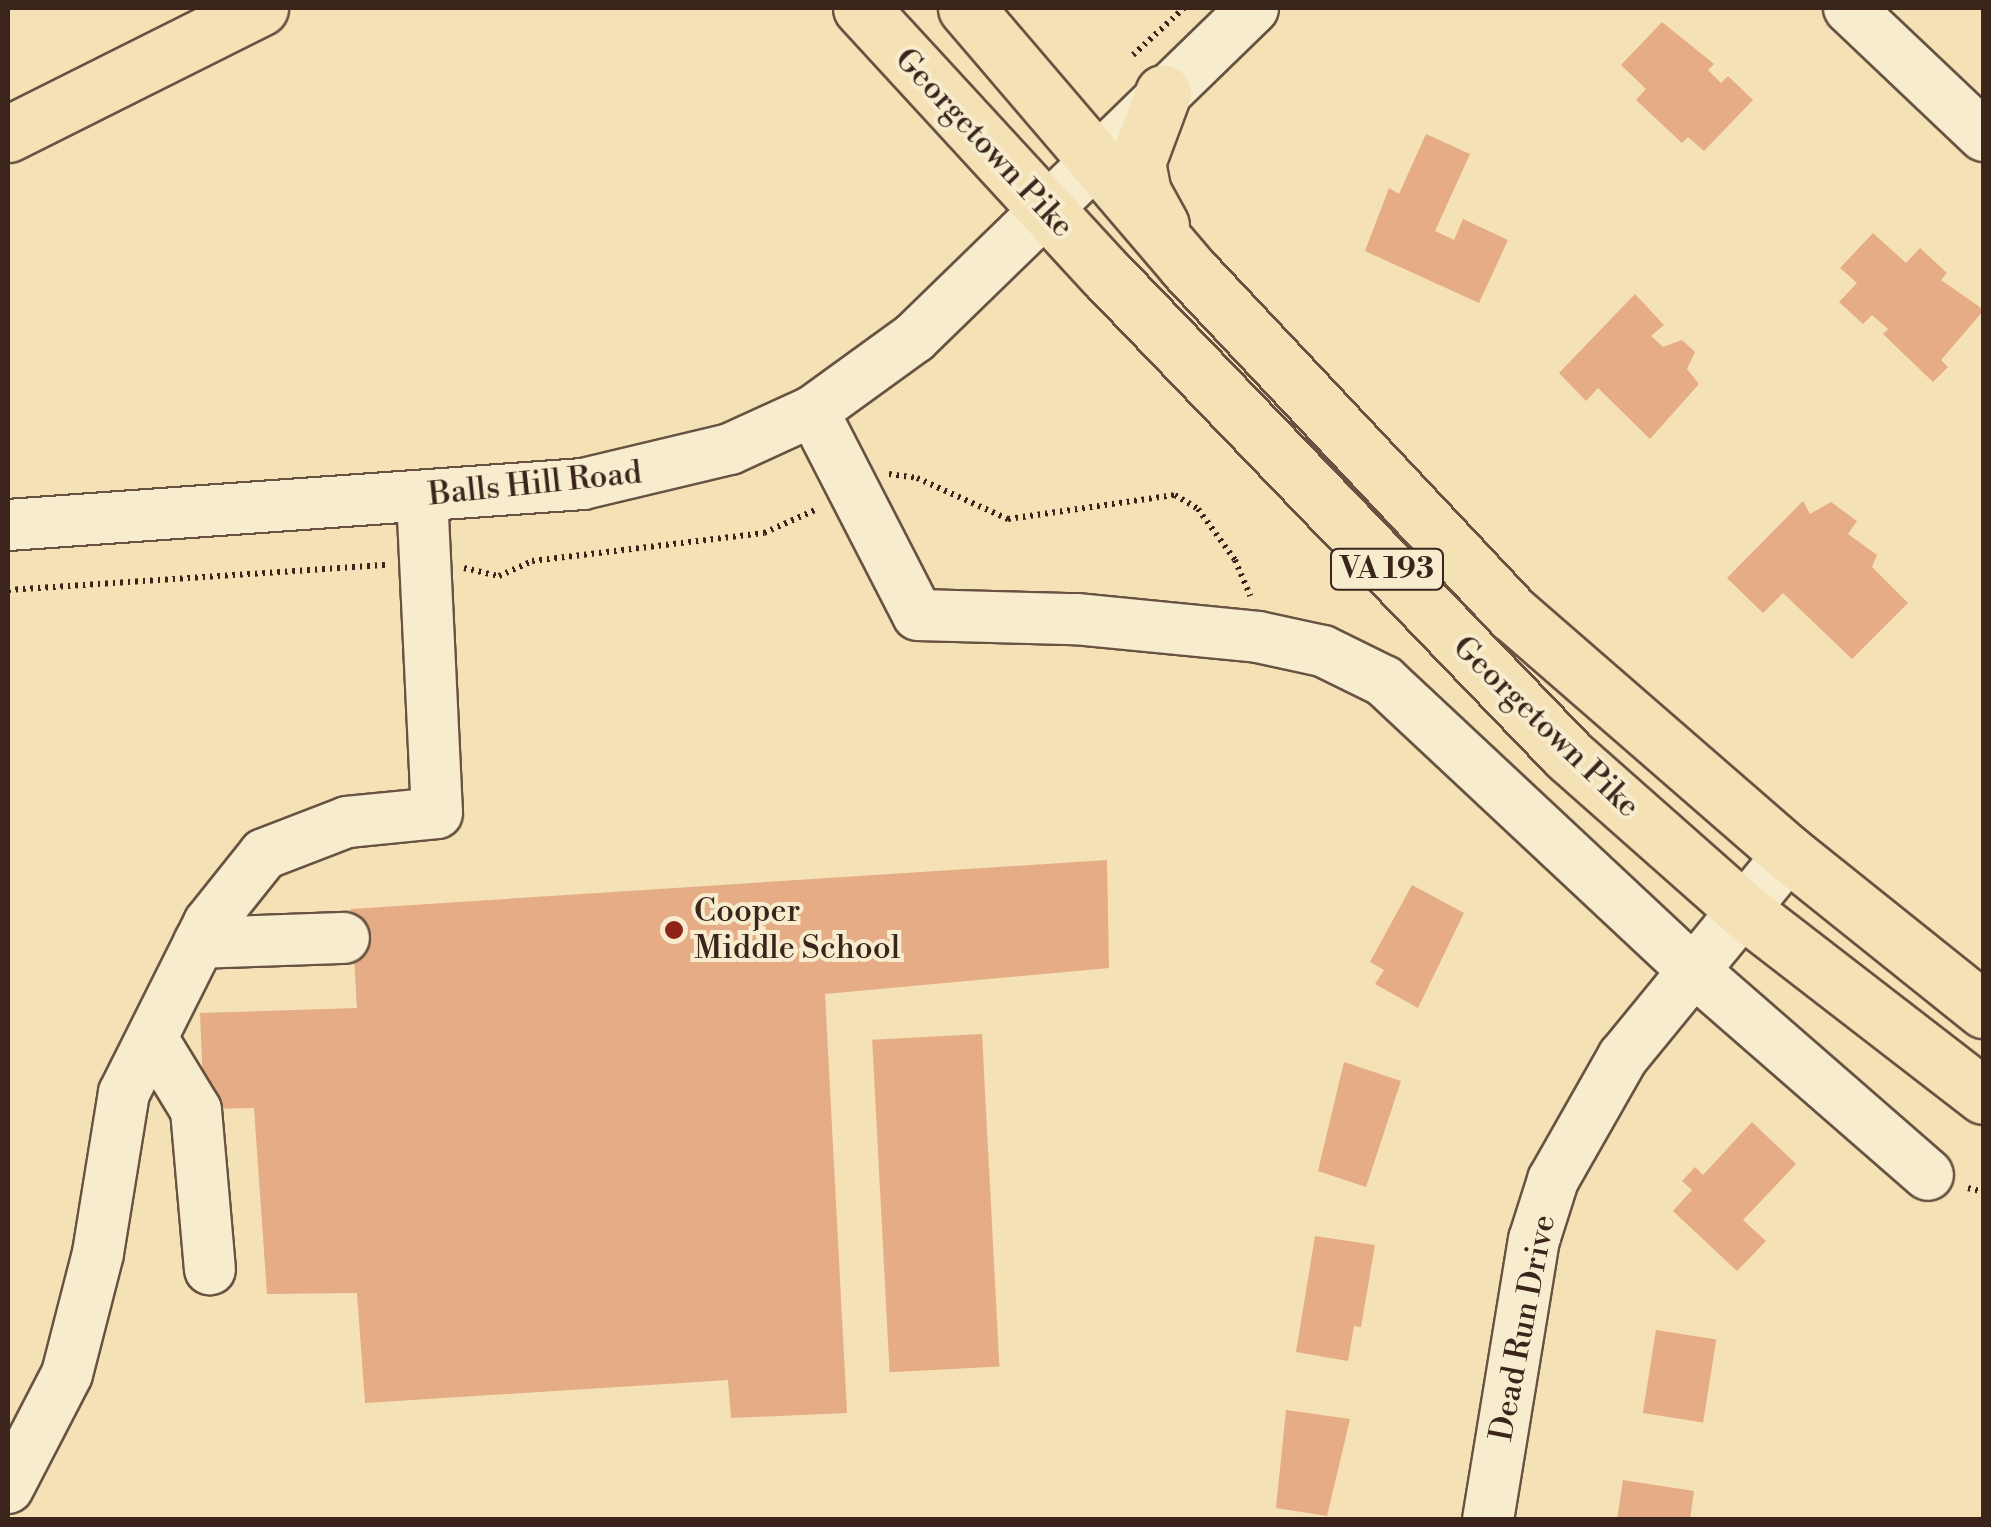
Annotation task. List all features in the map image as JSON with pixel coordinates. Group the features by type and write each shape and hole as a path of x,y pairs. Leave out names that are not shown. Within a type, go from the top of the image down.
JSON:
{"main road":[{"path":"8,134 260,8"},
{"name":"Georgetown Pike","path":"861,8 1047,212 1568,755 1743,910 1984,1096"},
{"name":"Georgetown Pike","path":"966,8 1094,164 1186,266 1513,614 1789,854 1984,1010"},
{"path":"1148,75 1138,176 1186,266"}],"street":[{"name":"Balls Hill Road","path":"8,525 583,484 668,468 730,450 813,411 914,338 1094,164 1148,75 1254,8"},
{"path":"1849,8 1984,136"},
{"path":"813,411 918,615 1076,619 1258,636 1323,651 1384,681 1692,969 1928,1175"},
{"path":"8,1488 67,1374 98,1252 124,1093 198,944 264,854 347,822 437,813 422,496"},
{"name":"Dead Run Drive","path":"1488,1520 1534,1240 1553,1180 1623,1057 1789,854"},
{"path":"198,944 344,938"},
{"path":"152,1038 196,1110 210,1269"}],"path":[{"path":"1148,75 1184,8"},
{"path":"8,590 426,566 499,576 532,561 764,534 898,472 1008,520 1126,498 1175,496 1198,508 1235,560 1258,636"}],"building":[{"path":"1662,22 1714,64 1708,70 1721,83 1728,76 1753,100 1704,151 1688,137 1682,143 1636,100 1646,89 1621,65"},
{"path":"1426,134 1470,154 1435,231 1454,240 1463,219 1508,240 1479,303 1365,251 1389,188 1399,194"},
{"path":"1873,233 1906,263 1920,248 1947,273 1941,280 1984,310 1941,360 1948,367 1933,382 1883,334 1888,329 1872,315 1863,324 1839,302 1857,283 1840,268"},
{"path":"1635,294 1664,325 1651,336 1663,347 1682,340 1695,352 1687,369 1699,384 1650,439 1598,388 1586,401 1559,373"},
{"path":"1803,501 1810,514 1831,502 1857,521 1848,534 1877,555 1872,567 1908,603 1852,659 1783,593 1763,613 1727,578"},
{"path":"1107,860 1109,968 825,994 847,1413 731,1418 728,1380 365,1403 357,1293 267,1294 254,1108 204,1109 200,1013 357,1008 351,909"},
{"path":"1412,885 1464,913 1418,1008 1375,984 1384,970 1370,962"},
{"path":"982,1034 999,1367 890,1372 872,1040"},
{"path":"1344,1062 1401,1081 1366,1187 1318,1171"},
{"path":"1752,1122 1796,1164 1743,1220 1766,1241 1737,1271 1673,1211 1692,1190 1682,1181 1695,1167 1703,1175"},
{"path":"1315,1236 1375,1245 1361,1327 1354,1326 1348,1361 1296,1352"},
{"path":"1656,1330 1716,1340 1703,1423 1643,1413"},
{"path":"1286,1410 1350,1419 1327,1516 1276,1508"},
{"path":"1623,1480 1694,1491 1690,1520 1617,1520"}],"place":[{"name":"Cooper Middle School","path":"674,930"}]}
